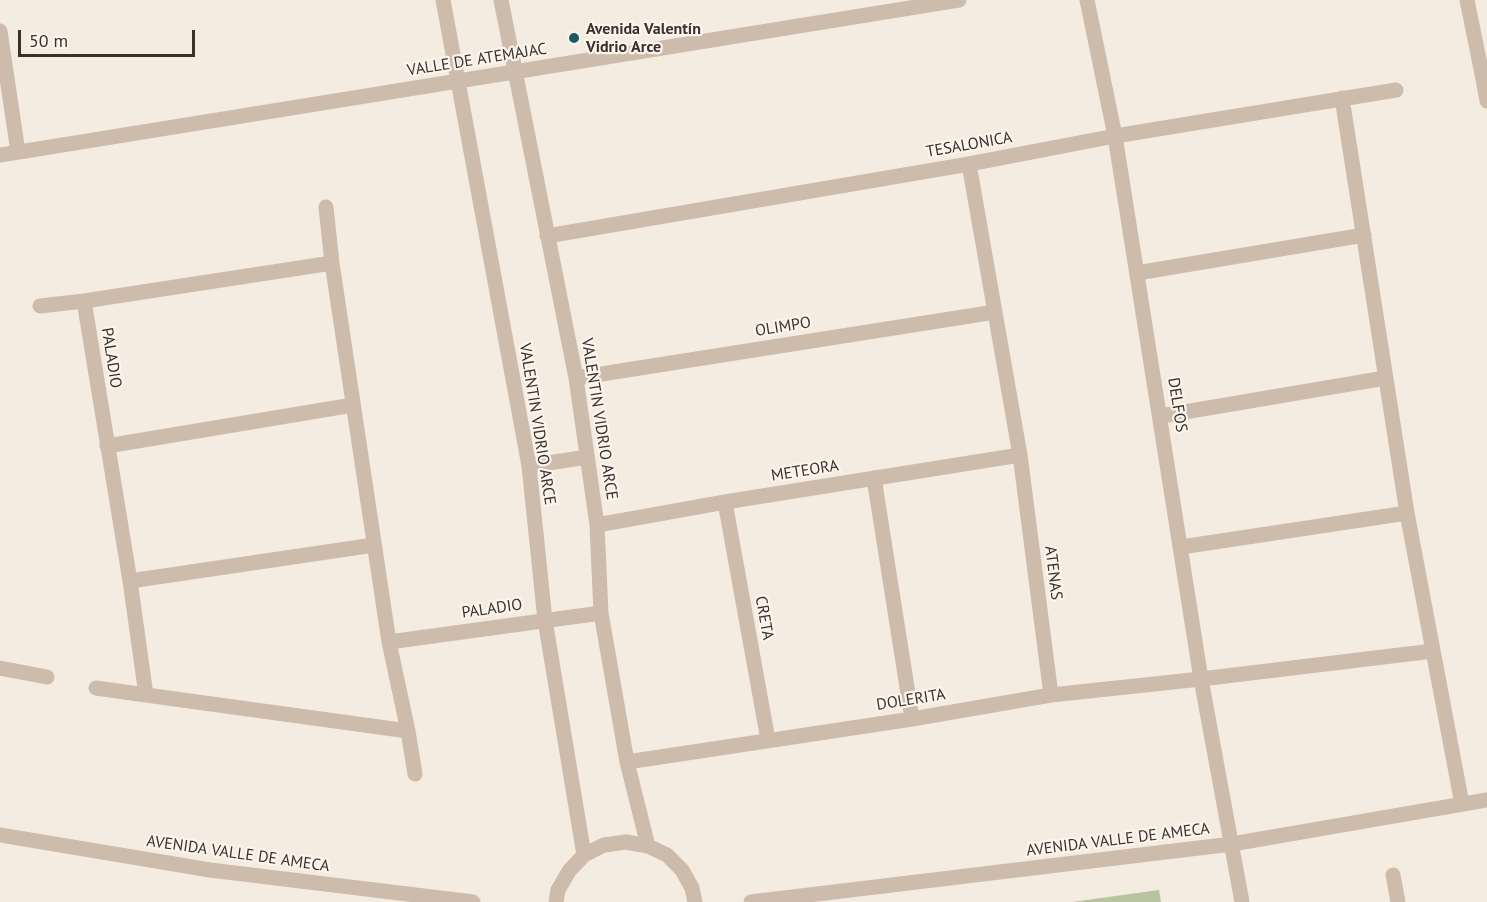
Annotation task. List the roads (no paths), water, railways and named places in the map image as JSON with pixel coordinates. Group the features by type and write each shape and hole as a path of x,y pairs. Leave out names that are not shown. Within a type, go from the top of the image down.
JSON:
{"street":[{"name":"VALENTIN VIDRIO ARCE","path":"443,0 529,466 545,620 584,855"},
{"name":"VALENTIN VIDRIO ARCE","path":"501,0 513,72 576,378 597,525 601,613 627,762 648,846"},
{"name":"VALLE DE ATEMAJAC","path":"0,155 959,0"},
{"name":"DELFOS","path":"1088,0 1114,136 1161,416 1201,679 1242,902"},
{"path":"1467,0 1484,73 1487,101"},
{"path":"0,31 18,152"},
{"name":"TESALONICA","path":"548,237 969,164 1114,136 1396,90"},
{"path":"1342,98 1407,513 1462,804"},
{"name":"ATENAS","path":"969,164 1020,455 1051,695"},
{"path":"326,207 332,263 389,642 415,774"},
{"path":"1137,273 1364,235"},
{"path":"40,306 332,263"},
{"name":"PALADIO","path":"84,301 130,581 146,695"},
{"name":"OLIMPO","path":"576,378 995,312"},
{"path":"1161,416 1385,378"},
{"path":"107,446 353,405"},
{"name":"METEORA","path":"597,525 1020,455"},
{"path":"529,466 587,457"},
{"path":"874,478 912,719"},
{"name":"CRETA","path":"725,502 768,740"},
{"path":"1181,547 1407,513"},
{"path":"130,581 374,545"},
{"name":"PALADIO","path":"389,642 601,613"},
{"name":"DOLERITA","path":"627,762 912,719 1051,695 1433,651"},
{"path":"0,668 47,677"},
{"path":"96,688 408,731"},
{"name":"AVENIDA VALLE DE AMECA","path":"751,902 1232,844 1487,800"},
{"name":"AVENIDA VALLE DE AMECA","path":"0,834 210,870 472,902"},
{"path":"556,902 558,890 568,871 584,855 604,845 626,842 648,846 667,855 682,870 692,888 695,902"},
{"path":"1393,875 1398,902"}],"place":[{"name":"Avenida Valentín Vidrio Arce","path":"574,38"}]}
